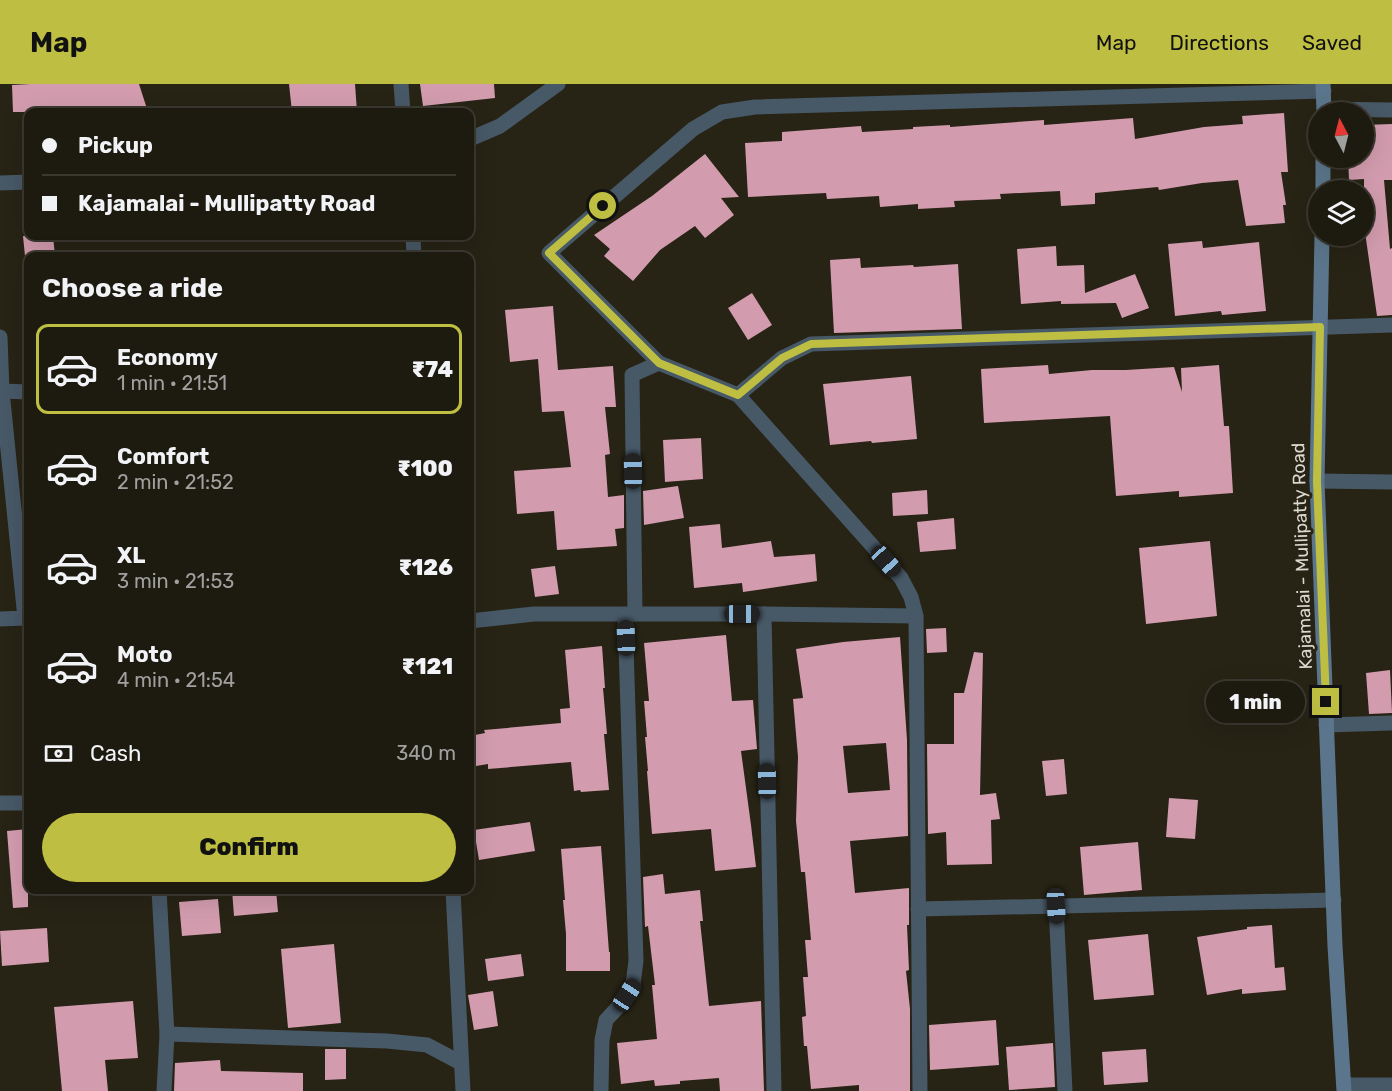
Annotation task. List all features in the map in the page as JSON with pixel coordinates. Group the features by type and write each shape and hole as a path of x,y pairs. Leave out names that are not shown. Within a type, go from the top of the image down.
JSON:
{"main road":[{"path":"1323,87 1324,102"},
{"name":"Kajamalai - Mullipatty Road","path":"1322,246 1317,481 1326,725 1344,1088"}],"street":[{"path":"401,84 403,108"},
{"path":"474,137 500,126 558,84"},
{"path":"920,1091 916,616 911,597 901,578 738,395 659,363 549,253 693,129 722,112 767,107 1323,87"},
{"path":"1374,110 1392,110"},
{"path":"0,183 24,182"},
{"path":"738,395 782,358 811,344 1392,325"},
{"path":"0,337 2,391 24,591"},
{"path":"602,1091 602,1040 606,1020 620,1005 633,984 636,961 630,615 632,375 659,363"},
{"path":"2,391 24,392"},
{"path":"1317,481 1392,483"},
{"path":"474,621 534,614 916,616"},
{"path":"764,614 774,1091"},
{"path":"0,619 24,618"},
{"path":"1326,725 1392,723"},
{"path":"0,803 24,803"},
{"path":"159,894 167,1034 164,1091"},
{"path":"453,894 462,1091"},
{"path":"918,909 1334,900"},
{"path":"1056,906 1065,1091"},
{"path":"167,1034 387,1041 427,1045 461,1063"},
{"path":"1344,1088 1392,1085"}],"building":[{"path":"139,84 147,108 24,108 24,112 13,112 12,85"},
{"path":"289,84 355,84 357,108 292,108"},
{"path":"420,84 494,84 495,98 423,106"},
{"path":"1284,113 1288,172 1281,172 1286,205 1283,205 1285,223 1246,226 1238,180 1159,190 1158,187 1095,193 1095,204 1061,206 1060,191 1000,194 1001,199 954,201 955,207 918,209 918,204 880,207 879,196 827,199 826,193 748,197 745,143 782,141 782,132 861,126 862,132 1044,120 1044,125 1133,118 1135,139 1204,127 1243,124 1242,116"},
{"path":"1392,124 1392,180 1384,180 1390,249 1392,248 1392,315 1377,316 1367,246 1374,246 1374,180 1349,180 1348,168 1374,168 1374,125"},
{"path":"705,154 739,197 721,198 734,215 705,238 695,226 660,250 633,281 604,256 610,249 594,235 652,196"},
{"path":"23,236 24,240 53,240 55,252 25,252"},
{"path":"1202,241 1203,248 1259,242 1266,311 1222,315 1221,311 1175,316 1168,244"},
{"path":"1056,246 1057,266 1084,265 1085,293 1135,274 1149,308 1122,318 1116,303 1061,304 1061,301 1021,304 1017,249"},
{"path":"860,258 861,268 958,264 962,329 834,333 830,260"},
{"path":"752,293 772,325 748,340 728,308"},
{"path":"553,306 558,370 613,366 616,407 605,407 610,454 605,455 608,497 624,495 624,528 615,529 617,546 557,550 554,511 517,514 514,471 571,467 564,411 542,412 538,359 510,362 505,310"},
{"path":"1048,365 1049,374 1174,367 1182,392 1181,368 1219,365 1224,426 1229,426 1233,493 1179,497 1179,491 1116,496 1110,416 984,423 981,369"},
{"path":"911,376 917,439 830,445 823,384"},
{"path":"701,438 703,479 665,482 663,440"},
{"path":"678,486 684,518 644,525 643,491"},
{"path":"927,490 928,514 893,516 892,493"},
{"path":"954,518 956,549 920,552 917,522"},
{"path":"720,524 722,548 771,541 774,557 815,554 817,581 743,592 742,583 694,588 689,527"},
{"path":"1210,541 1217,616 1146,624 1139,548"},
{"path":"555,566 559,594 535,597 531,569"},
{"path":"946,628 947,652 927,653 926,629"},
{"path":"726,635 732,701 753,700 757,749 741,751 756,867 715,871 711,829 652,834 645,737 647,737 644,701 649,701 644,643"},
{"path":"900,637 907,740 908,836 850,841 855,893 909,888 909,925 907,925 909,970 906,971 910,1009 910,1091 859,1091 859,1085 811,1089 807,1046 804,1046 802,1017 806,1016 803,977 808,977 805,940 811,940 805,872 801,872 796,821 798,757 793,699 803,698 796,649","holes":["886,743 890,790 848,793 843,746"]},
{"path":"602,646 607,734 604,734 609,790 574,791 571,762 488,769 488,764 474,766 474,735 485,733 484,730 561,723 560,709 570,708 565,650"},
{"path":"974,652 983,653 980,795 996,793 1000,819 991,820 992,864 947,865 946,832 928,834 927,744 954,744 954,693 964,693"},
{"path":"1390,670 1392,713 1369,714 1366,673"},
{"path":"1064,759 1067,794 1046,796 1042,761"},
{"path":"1169,798 1198,800 1195,839 1166,837"},
{"path":"530,822 535,851 479,860 474,830"},
{"path":"24,829 24,894 28,894 28,907 13,908 7,831"},
{"path":"1138,842 1142,890 1084,895 1080,847"},
{"path":"601,846 610,971 566,971 563,900 565,900 561,849"},
{"path":"663,874 665,894 700,890 703,921 700,921 709,1006 761,1001 764,1091 720,1091 719,1078 680,1081 680,1084 655,1086 654,1080 621,1084 617,1043 657,1039 652,985 655,985 648,926 645,927 643,877"},
{"path":"232,894 276,894 278,912 234,916"},
{"path":"218,899 221,933 182,936 179,902"},
{"path":"1272,925 1275,968 1284,967 1286,990 1242,994 1242,989 1207,995 1197,937 1247,929 1247,927"},
{"path":"47,928 49,962 2,966 0,931"},
{"path":"1148,934 1154,995 1094,1000 1088,940"},
{"path":"334,944 341,1023 288,1028 281,949"},
{"path":"521,954 524,976 488,981 485,959"},
{"path":"493,991 498,1026 474,1030 468,995"},
{"path":"133,1001 138,1058 105,1060 108,1091 62,1091 54,1007"},
{"path":"996,1020 999,1065 930,1070 929,1025"},
{"path":"1053,1043 1055,1087 1009,1090 1006,1047"},
{"path":"325,1049 346,1049 346,1079 325,1080"},
{"path":"1146,1049 1148,1082 1104,1085 1102,1052"},
{"path":"220,1060 221,1071 303,1073 303,1091 174,1091 175,1063"}],"route":[{"path":"603,206 549,253 659,363 738,395 782,358 811,344 1320,327 1317,481 1326,702"}]}
